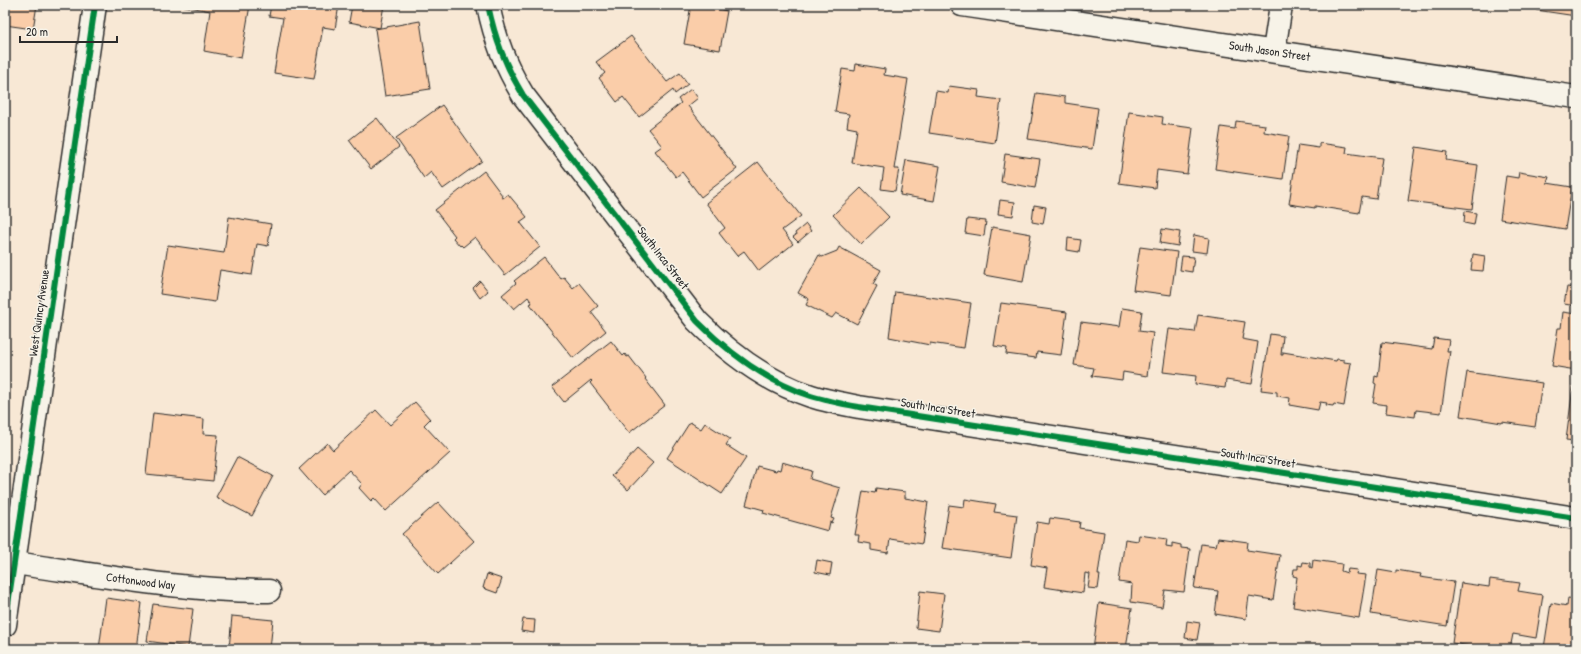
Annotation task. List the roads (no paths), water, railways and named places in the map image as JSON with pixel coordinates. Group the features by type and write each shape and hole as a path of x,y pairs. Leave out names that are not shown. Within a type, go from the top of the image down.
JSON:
{"street":[{"name":"West Quincy Avenue","path":"5,625 95,5"},
{"name":"South Inca Street","path":"488,5 494,32 503,59 528,101 697,321 720,343 748,364 778,382 810,396 859,407 1576,518"},
{"name":"South Jason Street","path":"962,5 1576,97"},
{"path":"1274,51 1281,5"},
{"name":"Cottonwood Way","path":"14,563 193,589 269,591"}]}
